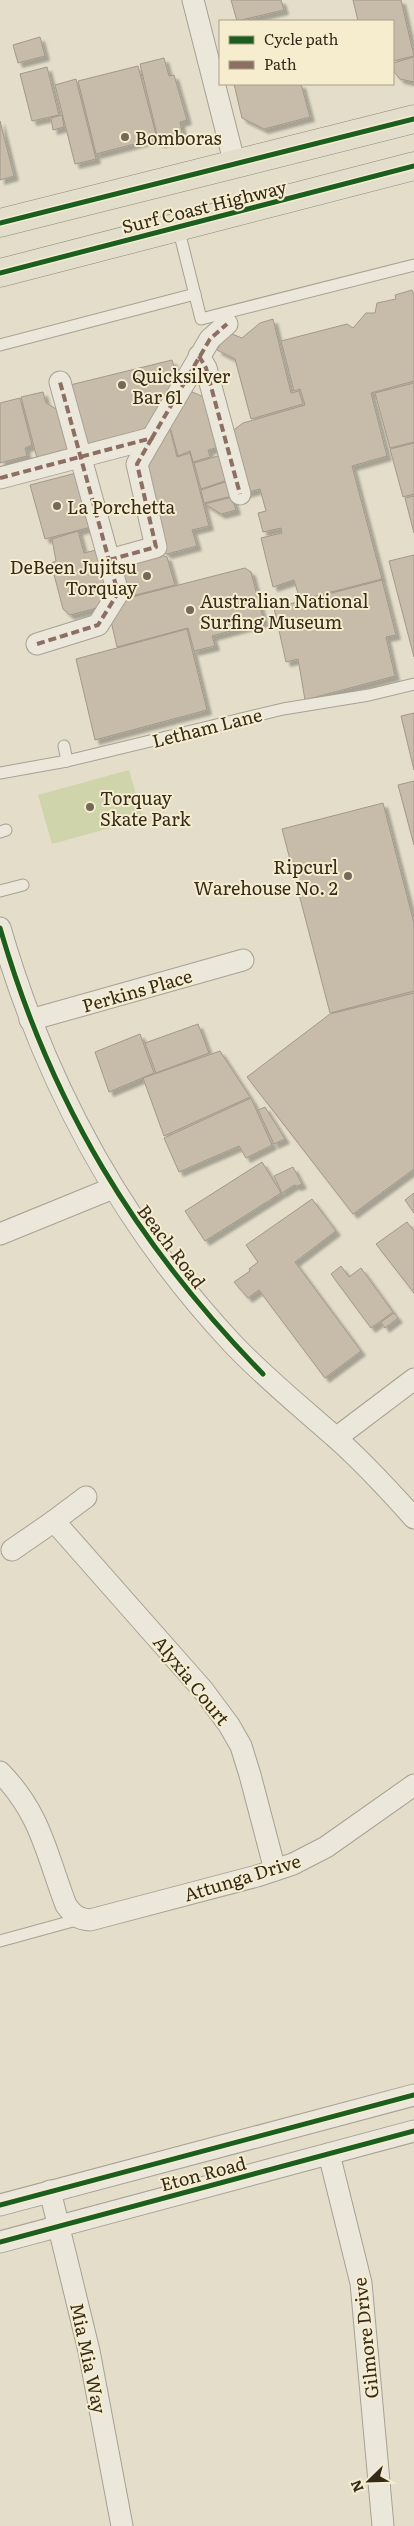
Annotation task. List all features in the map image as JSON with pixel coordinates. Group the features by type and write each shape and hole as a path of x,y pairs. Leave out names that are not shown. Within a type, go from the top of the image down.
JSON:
{"main road":[{"name":"Surf Coast Highway","path":"0,223 414,119"},
{"name":"Surf Coast Highway","path":"0,273 414,166"}],"street":[{"path":"193,0 236,165"},
{"path":"108,560 156,547 137,464 199,356 210,339 227,324"},
{"path":"199,356 206,368 240,494"},
{"path":"37,644 98,626 118,593 60,382"},
{"path":"0,478 152,438"},
{"name":"Beach Road","path":"0,928 30,1020 68,1108 113,1188 176,1277 226,1336 263,1374 336,1438 387,1487 414,1518"},
{"name":"Perkins Place","path":"30,1020 243,960"},
{"path":"0,1234 113,1188"},
{"path":"336,1438 414,1379"},
{"path":"12,1550 86,1497"},
{"name":"Alyxia Court","path":"54,1521 203,1690 229,1725 240,1746 250,1775 275,1870"},
{"path":"0,1772 15,1787 28,1806 45,1841 66,1905 80,1919"},
{"name":"Attunga Drive","path":"80,1919 101,1918 275,1870 326,1847 414,1785"},
{"name":"Eton Road","path":"0,2205 414,2095"},
{"name":"Eton Road","path":"0,2242 414,2131"},
{"name":"Gilmore Drive","path":"329,2154 361,2283 383,2526"},
{"name":"Mia Mia Way","path":"50,2191 89,2351 122,2526"}],"lane":[{"path":"178,227 201,319 414,265"},
{"path":"0,345 195,294"},
{"name":"Letham Lane","path":"0,774 68,761 283,709 369,695 414,684"},
{"path":"64,746 68,761"},
{"path":"13,759 17,771"},
{"path":"0,891 23,885"},
{"name":"Attunga Drive","path":"0,1941 80,1919"}],"green space":[{"name":"Torquay Skate Park","path":"129,770 143,819 52,844 38,795"}],"building":[{"path":"231,0 281,0 284,10 237,20"},
{"path":"353,0 401,0 414,56 394,61 394,20 358,20"},
{"path":"40,37 45,56 18,63 13,45"},
{"path":"414,57 414,82 400,79 394,72 394,63"},
{"path":"164,58 169,76 174,75 187,120 180,122 183,137 159,143 140,64"},
{"path":"138,66 157,138 96,154 78,81"},
{"path":"47,67 59,115 32,121 20,74"},
{"path":"76,79 96,159 75,164 55,85"},
{"path":"234,85 301,85 310,117 264,129 242,118"},
{"path":"62,115 64,127 53,130 51,118"},
{"path":"0,121 14,176 0,180"},
{"path":"412,290 414,295 414,381 371,393 387,456 352,466 382,579 300,600 294,580 273,587 261,538 282,533 281,528 263,532 258,513 266,511 260,489 245,493 232,440 235,429 243,423 305,405 300,389 294,391 281,341 347,324 353,328 366,313 375,313 377,303 396,299 395,295"},
{"path":"273,319 291,393 299,391 303,404 251,419 235,359 217,350 227,332 242,338 260,323"},
{"path":"172,360 177,377 144,435 81,446 66,386"},
{"path":"414,383 414,442 390,448 375,393"},
{"path":"190,391 206,398 219,447 208,450 210,457 193,462 190,451 178,456 170,427"},
{"path":"43,392 46,403 63,413 71,447 65,456 38,462 21,397"},
{"path":"20,398 32,445 25,448 27,456 0,463 0,403"},
{"path":"170,429 177,457 190,453 209,526 192,530 197,546 167,554 161,549 141,474"},
{"path":"414,443 414,494 403,497 390,449"},
{"path":"221,455 228,480 201,489 194,463"},
{"path":"80,472 91,527 45,539 30,485"},
{"path":"228,481 232,496 204,503 201,490"},
{"path":"414,496 414,533 405,498"},
{"path":"232,497 236,510 221,514 205,504"},
{"path":"78,531 84,553 96,550 109,597 101,599 97,608 70,615 63,609 51,563 56,561 52,539"},
{"path":"161,555 167,557 175,585 124,598 116,566"},
{"path":"414,555 414,657 389,561"},
{"name":"Australian National Surfing Museum","path":"245,568 251,572 264,622 212,636 215,646 194,651 188,628 117,647 111,621 124,599"},
{"path":"382,580 396,635 386,637 395,676 305,700 298,659 286,662 274,608"},
{"path":"187,629 207,710 95,740 76,659"},
{"path":"414,713 414,770 401,716"},
{"path":"414,781 414,845 398,785"},
{"name":"Ripcurl Warehouse No. 2","path":"383,803 414,923 414,991 330,1013 282,829"},
{"path":"414,993 414,1169 353,1214 247,1077 330,1014"},
{"path":"198,1024 209,1053 156,1073 145,1043"},
{"path":"140,1034 154,1073 109,1092 95,1052"},
{"path":"220,1051 250,1097 164,1136 143,1078"},
{"path":"251,1098 272,1145 246,1158 239,1146 179,1172 164,1138"},
{"path":"265,1107 285,1139 274,1144 258,1110"},
{"path":"262,1162 281,1193 205,1241 185,1211"},
{"path":"293,1167 302,1184 294,1185 282,1193 274,1176"},
{"path":"414,1193 414,1213 405,1200"},
{"path":"312,1199 336,1231 295,1262 361,1351 325,1378 259,1290 248,1298 234,1282 250,1271 249,1269 258,1262 246,1245"},
{"path":"407,1222 414,1231 414,1293 376,1244"},
{"path":"341,1266 349,1277 361,1268 393,1312 371,1328 331,1274"},
{"path":"394,1313 398,1318 385,1328 381,1322"}],"marked path":[{"path":"0,478 152,438 210,339 227,324"},
{"path":"199,356 206,368 240,494"},
{"path":"37,644 98,625 118,593 60,382"},
{"path":"109,560 156,547 137,464 152,438"}],"cycle path":[{"path":"0,223 414,119"},
{"path":"0,273 414,166"},
{"path":"0,928 21,992 45,1054 72,1112 103,1168 137,1222 175,1274 217,1324 263,1374"},
{"path":"0,2205 414,2095"},
{"path":"0,2242 414,2131"}],"place":[{"name":"Bomboras","path":"125,137"},
{"name":"Quicksilver Bar 61","path":"122,385"},
{"name":"La Porchetta","path":"57,506"},
{"name":"DeBeen Jujitsu Torquay","path":"147,576"},
{"name":"Australian National Surfing Museum","path":"190,610"},
{"name":"Torquay Skate Park","path":"90,807"},
{"name":"Ripcurl Warehouse No. 2","path":"348,876"}]}
